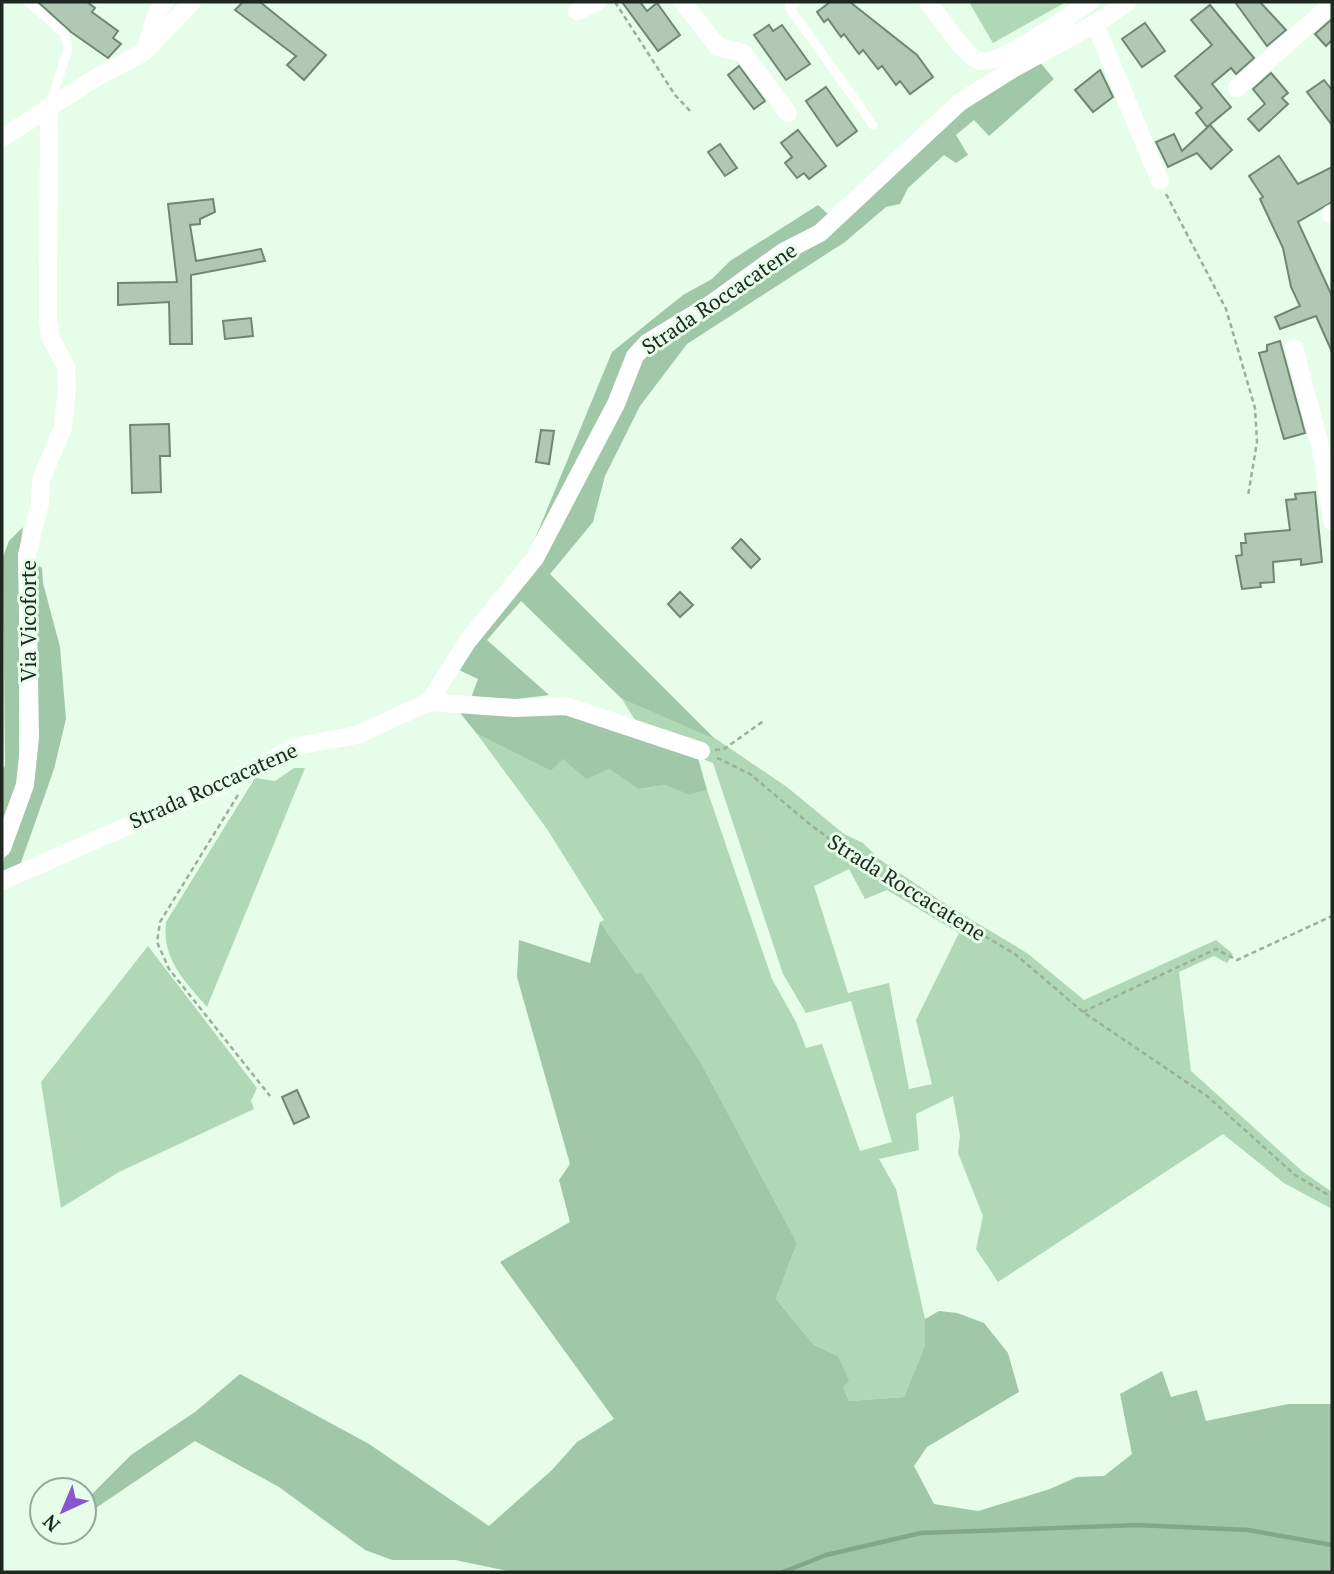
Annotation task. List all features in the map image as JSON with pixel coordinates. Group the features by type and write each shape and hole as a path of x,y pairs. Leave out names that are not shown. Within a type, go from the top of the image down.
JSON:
{"street":[{"path":"144,52 157,12 164,2"},
{"path":"2,138 49,106 144,52 192,2"},
{"path":"577,11 597,2"},
{"path":"683,2 718,47 743,53 788,113"},
{"path":"928,2 967,50 977,60 988,62 1010,52 1090,2"},
{"name":"Strada Roccacatene","path":"429,702 467,642 535,558 616,404 635,356 648,343 711,304 783,253 820,233 960,102 1016,66 1095,24 1127,2"},
{"path":"1237,88 1332,4"},
{"path":"1095,24 1160,181"},
{"name":"Via Vicoforte","path":"2,848 25,785 30,737 27,555 40,503 41,480 63,427 67,387 66,367 51,338 48,322 49,106"},
{"path":"1294,348 1327,447 1332,521"},
{"name":"Strada Roccacatene","path":"2,881 228,782 297,746 358,735 429,702 514,708 566,706 701,751"}],"lane":[{"path":"28,2 64,33 68,48 49,106"},
{"path":"796,2 789,7 873,125"}],"path":[{"path":"615,2 675,95 691,112"},
{"path":"1160,181 1226,309 1255,408 1257,442 1248,496"},
{"path":"701,751 724,749 765,720"},
{"name":"Strada Roccacatene","path":"701,751 750,775 812,826 874,871 1015,954 1083,1012 1207,1096 1295,1175 1332,1197"},
{"path":"241,791 160,922 157,942 169,969 270,1096"},
{"path":"1083,1012 1216,949 1237,960 1332,916"}],"green space":[{"path":"1066,2 993,43 970,4"},
{"path":"1038,60 1054,79 989,136 974,120 956,135 968,155 956,163 944,155 908,188 900,204 886,207 845,242 687,344 640,406 605,476 593,522 550,574 715,739 622,699 521,601 487,640 549,695 517,699 471,698 478,679 457,669 537,560 639,359 683,327 823,239 970,105"},
{"path":"818,205 831,217 646,339 534,551 534,541 612,352 683,295 712,279 730,261"},
{"path":"23,527 19,555 19,779 2,825 2,770 5,766 3,557 9,541"},
{"path":"32,562 42,568 43,583 60,647 66,719 54,769 18,871 2,877 5,856 17,825"},
{"path":"622,699 716,739 787,787 844,834 863,843 879,859 950,907 1027,953 1084,1000 1216,940 1233,954 1227,963 1214,956 1179,972 1191,1071 1302,1171 1332,1192 1332,1209 1284,1183 1223,1134 998,1282 976,1249 983,1216 958,1153 960,1136 953,1096 916,1114 919,1150 879,1159 896,1189 925,1319 925,1345 904,1397 849,1401 843,1387 838,1356 814,1345 776,1299 797,1243 700,1061 642,975 636,973 600,922 604,920 547,829 477,734 551,771 562,759 609,769 638,789 665,785 689,795 707,790 772,979 796,1022 806,1048 822,1044 860,1151 892,1142 851,1001 806,1013 783,974 713,763 645,736","holes":["849,869 865,899 887,890 959,933 916,1020 932,1084 909,1089 889,983 848,993 814,886"]},
{"path":"563,712 698,758 707,790 689,795 665,785 638,789 609,769 586,779 563,759 551,771 477,734 460,713"},
{"path":"294,768 305,768 207,1007 176,969 167,948 166,922 255,778 275,781"},
{"path":"600,922 636,973 642,974 700,1061 797,1243 776,1299 814,1345 838,1356 849,1381 843,1387 849,1401 904,1397 925,1345 925,1319 939,1311 957,1313 984,1323 1008,1353 1019,1392 927,1447 914,1466 934,1504 978,1511 1050,1489 1077,1477 1104,1476 1132,1454 1120,1394 1162,1371 1171,1397 1197,1390 1206,1421 1288,1404 1332,1404 1332,1572 512,1572 455,1560 392,1560 365,1550 279,1487 195,1441 98,1507 98,1488 131,1455 195,1412 240,1374 369,1444 489,1526 552,1470 577,1442 614,1419 500,1262 570,1222 559,1180 570,1164 517,977 519,940 590,963"},
{"path":"148,946 257,1088 251,1101 254,1109 119,1172 61,1208 41,1082"}],"building":[{"path":"38,2 87,2 95,8 92,12 118,31 113,38 121,44 108,58 71,32"},
{"path":"243,2 260,2 326,55 304,80 287,65 296,56 235,10"},
{"path":"622,2 640,2 647,11 657,3 680,35 658,51"},
{"path":"830,2 850,2 917,55 933,77 910,94 900,81 896,85 882,66 878,69 863,50 859,54 844,34 841,37 828,19 824,22 817,12"},
{"path":"1235,2 1260,2 1286,30 1267,46"},
{"path":"1210,5 1254,58 1236,74 1231,68 1212,84 1231,107 1207,127 1196,113 1202,108 1175,76 1212,45 1191,20"},
{"path":"1332,19 1332,40 1326,46 1315,34"},
{"path":"1145,23 1165,51 1142,67 1122,39"},
{"path":"769,25 773,31 782,25 810,64 786,80 754,35"},
{"path":"739,66 765,101 754,109 728,75"},
{"path":"1100,70 1113,97 1093,112 1075,90"},
{"path":"1271,73 1288,93 1282,98 1288,104 1259,131 1248,119 1265,104 1253,89"},
{"path":"1324,80 1332,90 1332,125 1307,92"},
{"path":"826,87 857,131 837,146 806,101"},
{"path":"1210,125 1232,150 1211,169 1197,153 1168,167 1156,142 1174,134 1182,151"},
{"path":"798,130 826,166 809,179 804,173 797,178 785,163 792,157 781,143"},
{"path":"720,144 737,168 725,176 708,152"},
{"path":"1279,156 1298,184 1332,167 1332,202 1298,222 1332,296 1332,352 1316,316 1280,329 1275,317 1300,306 1291,287 1283,248 1260,199 1263,197 1249,176"},
{"path":"213,199 215,212 200,219 200,224 190,225 196,261 261,249 265,261 191,275 192,344 170,344 169,302 118,305 118,283 177,282 168,204"},
{"path":"251,318 253,336 225,339 223,321"},
{"path":"1280,341 1305,433 1284,439 1259,353 1267,351 1267,345"},
{"path":"169,424 170,456 160,456 161,492 132,493 130,425"},
{"path":"541,430 554,431 549,464 536,462"},
{"path":"1315,492 1322,562 1301,565 1301,559 1273,562 1274,582 1260,583 1261,587 1242,589 1236,556 1242,555 1241,543 1246,543 1245,534 1290,530 1286,500 1296,499 1295,494"},
{"path":"741,539 760,559 751,568 732,548"},
{"path":"680,592 693,605 680,617 668,604"},
{"path":"297,1090 309,1117 294,1124 282,1097"}],"waterway":[{"path":"783,1572 826,1555 921,1533 1137,1525 1248,1530 1332,1545"}]}
